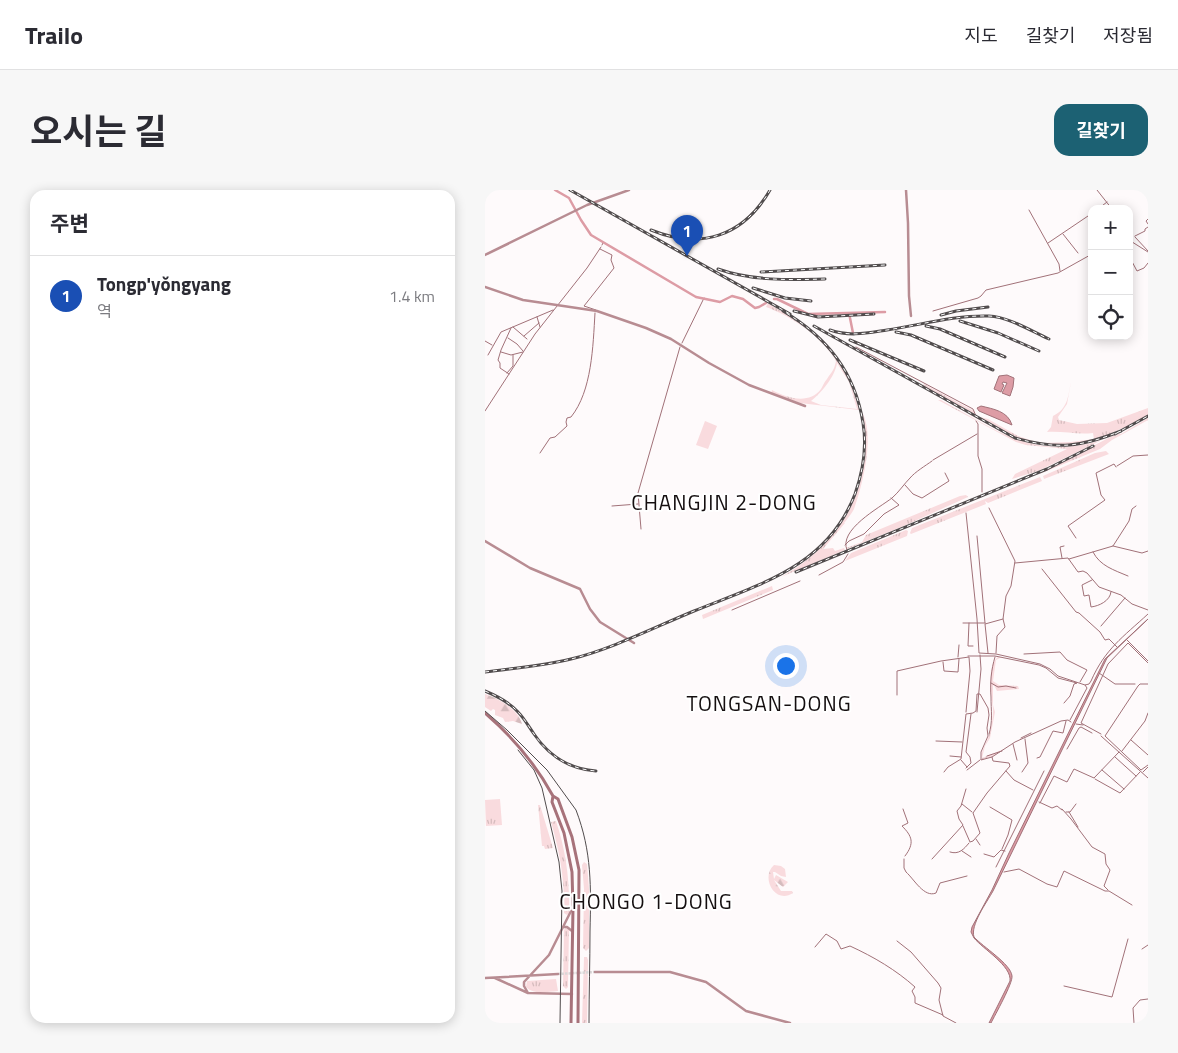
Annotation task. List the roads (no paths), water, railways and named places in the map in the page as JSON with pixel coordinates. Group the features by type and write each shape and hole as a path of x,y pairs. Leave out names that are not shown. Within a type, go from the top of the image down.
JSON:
{"main road":[{"path":"485,713 506,732 534,764 553,796 558,799 572,837 579,870 578,1023"},
{"path":"553,796 552,802 564,833 569,853 573,887 571,1023"}],"street":[{"path":"485,255 579,208 629,190"},
{"path":"906,190 911,316"},
{"path":"485,287 523,300 597,311 649,329 677,342 709,363 749,385 805,406"},
{"path":"485,541 530,568 580,589 590,609 600,622 634,643"},
{"path":"527,993 524,983 549,955 573,908"},
{"path":"563,926 567,926 573,933"},
{"path":"595,972 663,971 675,973 706,982 746,1011 790,1023"},
{"path":"485,978 558,974"},
{"path":"495,978 527,993 572,994"}],"waterway":[{"path":"555,190 569,198 591,235 696,297 720,302 732,296 743,299 755,308 766,303"},
{"path":"1097,190 1109,205"},
{"path":"1103,205 1107,202"},
{"path":"1029,210 1059,264 1060,271"},
{"path":"1048,243 1088,216"},
{"path":"1148,219 1146,221 1148,224"},
{"path":"1135,236 1145,231 1148,227"},
{"path":"1063,234 1078,253"},
{"path":"1135,237 1148,251"},
{"path":"1133,243 1148,252"},
{"path":"485,411 535,334 587,268 601,247"},
{"path":"596,310 584,306 614,268 611,260 612,255 600,249"},
{"path":"933,311 978,298 986,290 1058,273 1088,256"},
{"path":"1133,264 1137,271 1144,268 1148,263"},
{"path":"682,343 704,298"},
{"path":"774,299 808,314 885,312"},
{"path":"488,355 501,332 553,310"},
{"path":"540,453 550,438 555,437 567,426 567,418 571,417 583,394 590,368 595,313"},
{"path":"849,313 853,333"},
{"path":"537,317 540,327"},
{"path":"524,336 539,323"},
{"path":"513,327 527,339"},
{"path":"509,374 500,368 498,360 511,328"},
{"path":"508,338 523,351"},
{"path":"485,341 492,345"},
{"path":"641,529 638,493 680,347"},
{"path":"856,347 973,409 976,416"},
{"path":"501,352 511,355 523,352"},
{"path":"507,373 513,366 513,355"},
{"path":"976,421 978,424 978,456 982,469 982,492"},
{"path":"933,460 977,434"},
{"path":"1117,466 1133,456 1148,455"},
{"path":"847,550 846,542 848,535 854,527 892,498 912,476 932,461"},
{"path":"1076,538 1068,526 1105,500 1101,495 1096,473 1114,464 1116,467"},
{"path":"905,485 913,494 922,498 949,481 945,473"},
{"path":"845,545 864,534 884,514 899,505 891,498"},
{"path":"612,506 638,504"},
{"path":"1069,559 1113,546 1129,521 1132,509 1136,506"},
{"path":"989,508 1015,561 1011,586 1006,596 1003,619 1005,627 997,636 996,653"},
{"path":"966,513 979,653 996,654 1040,664 1058,676 1085,685"},
{"path":"977,536 985,623"},
{"path":"1062,558 1060,547 1064,546"},
{"path":"1113,546 1142,553 1148,551"},
{"path":"1093,552 1103,564 1128,576"},
{"path":"819,575 843,562 848,554"},
{"path":"1015,563 1068,558 1078,572 1083,571 1087,573 1099,587 1121,595 1132,604 1148,610"},
{"path":"1042,569 1076,612 1100,632 1105,640 1109,639 1117,647"},
{"path":"1092,580 1082,585 1084,596 1089,595 1091,607 1104,602 1109,598 1111,592"},
{"path":"732,610 800,581"},
{"path":"1101,626 1125,598"},
{"path":"1070,720 1087,688 1085,685 1089,684 1102,660 1115,644 1148,614"},
{"path":"988,653 985,624 1003,619"},
{"path":"963,623 985,623"},
{"path":"969,623 968,646 973,646"},
{"path":"1127,640 1148,661"},
{"path":"1101,734 1081,723 1108,664 1128,643 1148,663"},
{"path":"958,657 959,645"},
{"path":"1024,654 1060,652 1067,660 1087,670 1080,682"},
{"path":"977,712 981,669 980,655"},
{"path":"968,656 995,656 1039,665 1058,678 1077,683 1074,684 1070,696 1064,703"},
{"path":"897,695 897,671 969,657 970,671 966,712"},
{"path":"989,734 991,720 991,677 995,657"},
{"path":"943,662 944,671 958,672 959,659"},
{"path":"1099,673 1115,684 1135,684"},
{"path":"991,683 998,687 1016,688"},
{"path":"1148,684 1140,684 1138,686 1105,736 1141,770 1148,765"},
{"path":"944,772 948,767 961,759 966,714 976,711 977,694 980,694 988,708 989,715 988,736 981,752 981,760 992,757 1015,742 1061,721 1068,720 1071,722"},
{"path":"1122,751 1145,721 1148,713"},
{"path":"966,768 971,763 970,757 966,752 971,714"},
{"path":"1037,758 1040,757 1053,731 1063,733 1066,721"},
{"path":"1076,724 1083,725"},
{"path":"1067,749 1079,728 1081,727 1092,733"},
{"path":"1021,738 1031,733"},
{"path":"1101,736 1148,778"},
{"path":"1022,772 1028,763 1025,739"},
{"path":"1131,740 1148,755"},
{"path":"936,741 962,742"},
{"path":"1013,744 1017,760"},
{"path":"987,756 1002,751"},
{"path":"1040,803 1054,776 1067,782 1074,769 1094,778 1119,752"},
{"path":"950,756 961,757"},
{"path":"963,826 970,842 973,841 980,833 973,813 1010,766 1009,763 993,761 992,757"},
{"path":"1115,757 1136,776"},
{"path":"961,760 967,767"},
{"path":"967,770 980,760"},
{"path":"1143,772 1148,767"},
{"path":"1102,770 1124,789"},
{"path":"1006,771 1014,780 1033,790"},
{"path":"996,867 1044,771"},
{"path":"1095,779 1120,793 1140,772"},
{"path":"932,859 963,825 957,811 961,806 966,789"},
{"path":"1039,802 1052,808 1057,806 1062,810"},
{"path":"962,804 972,812"},
{"path":"1066,812 1070,812 1076,804"},
{"path":"990,807 1012,820 1002,849"},
{"path":"903,809 908,823 902,826 911,840 910,847 905,856"},
{"path":"1062,809 1092,847 1105,854 1106,864 1110,870 1104,886 1108,890"},
{"path":"1069,812 1078,827"},
{"path":"976,839 980,845"},
{"path":"950,852 959,852 969,843"},
{"path":"984,854 994,857 1001,850 1005,851"},
{"path":"962,851 971,857"},
{"path":"904,859 906,872 927,893 936,893 940,883 967,876"},
{"path":"1004,872 1019,869 1047,884 1057,887 1064,871 1105,891 1109,891 1132,905"},
{"path":"815,947 826,934 837,941 841,949 850,946 868,955 892,969 915,987 912,991 915,1003 943,1015"},
{"path":"1064,986 1112,997 1128,939"},
{"path":"897,941 911,952 938,983 941,988 939,1000 943,1016 956,1023"},
{"path":"1142,949 1148,945"},
{"path":"1134,1023 1133,1008 1140,1000 1148,999"}],"tunnel":[{"path":"558,974 595,972"}],"tram line":[{"path":"485,711 547,770 576,810 588,855 590,884 589,1023"},
{"path":"518,750 534,770 542,788 559,862 562,891 560,1023"}],"railway":[{"path":"570,190 790,314"},
{"path":"651,230 686,239 703,239 719,235 733,229 747,219 770,190"},
{"path":"761,272 885,265"},
{"path":"718,269 757,278 825,279"},
{"path":"753,288 785,298 811,301"},
{"path":"941,315 988,307"},
{"path":"485,672 560,661 586,655 618,644 743,592 789,570 809,556 827,539 843,519 858,485 864,450 863,423 853,388 837,358 813,332 783,311"},
{"path":"794,311 818,317 874,314"},
{"path":"830,330 852,334 865,333 950,319 989,316 1012,322 1049,339"},
{"path":"960,321 998,333 1039,351"},
{"path":"814,326 1015,438 1044,444 1069,445 1094,441 1121,431"},
{"path":"926,326 940,329 1005,357"},
{"path":"896,332 911,335 993,370"},
{"path":"850,340 924,371"},
{"path":"1115,434 1148,416"},
{"path":"796,572 1047,469 1093,446"},
{"path":"485,691 514,708 540,742 553,755 568,764 596,771"}],"place":[{"name":"Tongp'yŏngyang","path":"687,256"}],"district":[{"name":"CHANGJIN 2-DONG","path":"724,503"},
{"name":"TONGSAN-DONG","path":"769,704"},
{"name":"CHONGO 1-DONG","path":"646,902"}]}
